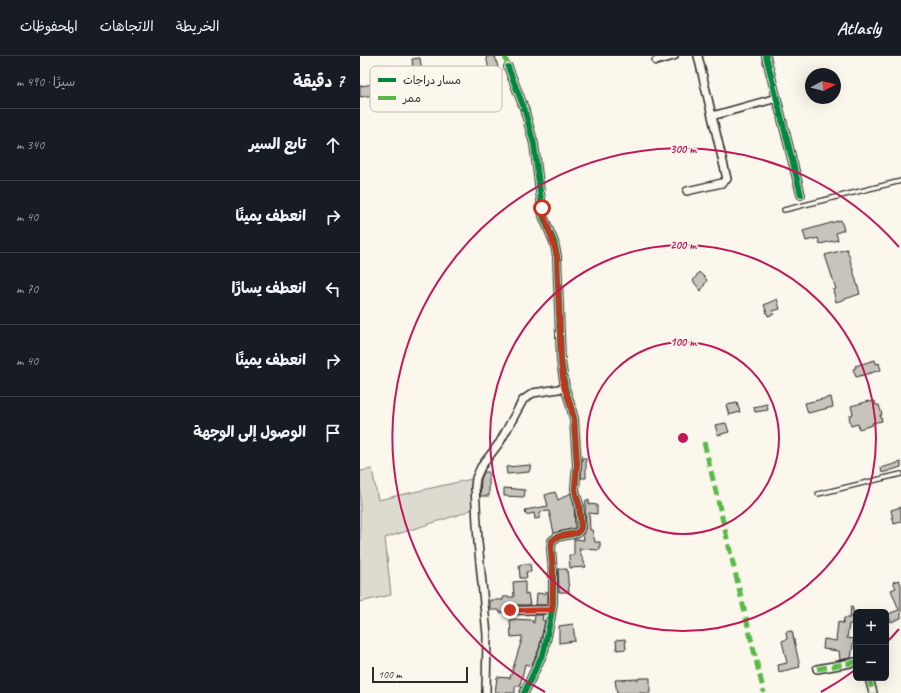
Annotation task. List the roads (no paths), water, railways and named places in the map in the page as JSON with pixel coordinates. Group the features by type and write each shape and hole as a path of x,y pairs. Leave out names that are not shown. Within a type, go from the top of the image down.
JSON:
{"street":[{"path":"656,61 674,56"},
{"path":"688,191 726,181 698,56"},
{"path":"766,56 801,195"},
{"path":"508,67 524,108 534,144 542,208 557,256 561,361 564,388 574,419 577,465 575,489 579,504 581,526 580,530 576,533 557,537 552,541 552,610 544,651 524,693"},
{"path":"712,116 777,98"},
{"path":"486,693 487,635 478,542 475,487 476,478 481,467 500,442 523,400 532,393 564,388"},
{"path":"510,610 525,612 542,609 552,610"},
{"path":"817,669 853,663"},
{"path":"870,681 873,693"}],"lane":[{"path":"784,210 901,181"},
{"path":"818,494 901,474"}]}
